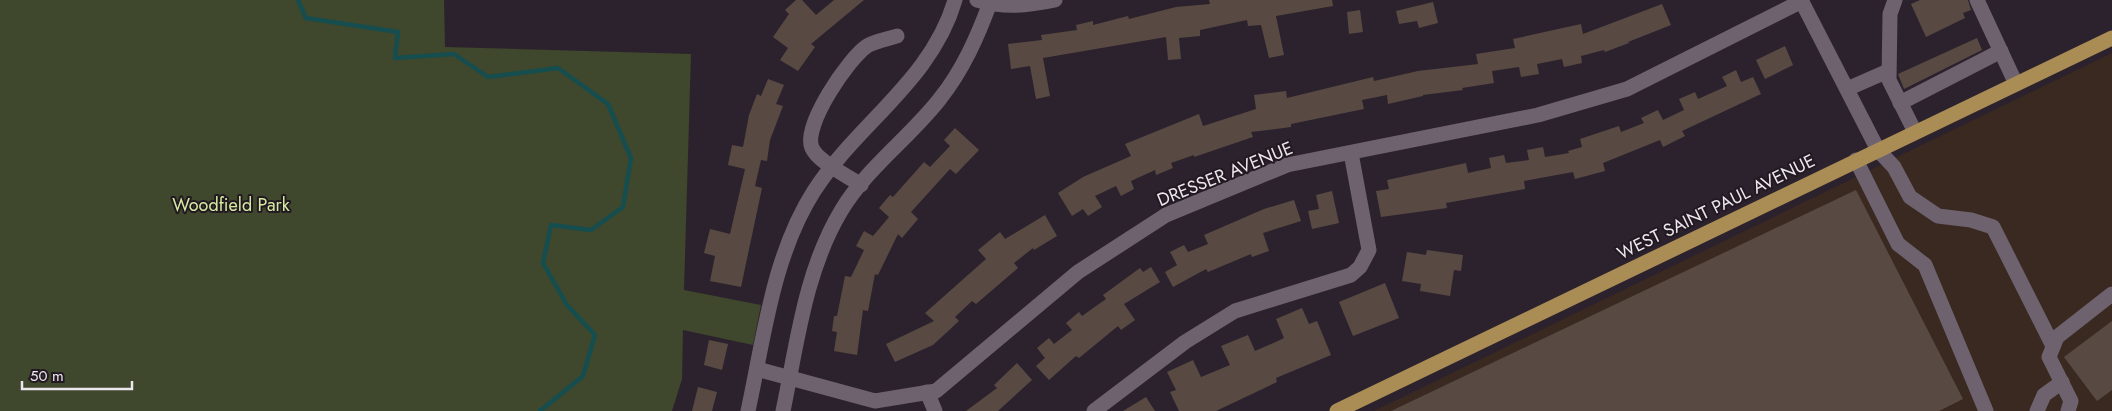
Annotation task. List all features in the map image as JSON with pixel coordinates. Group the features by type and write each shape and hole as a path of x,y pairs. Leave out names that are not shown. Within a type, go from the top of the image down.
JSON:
{"main road":[{"name":"WEST SAINT PAUL AVENUE","path":"1337,411 2112,38"}],"street":[{"path":"748,411 777,281 790,238 806,204 832,167 922,67 952,13 955,0"},
{"path":"783,411 818,258 841,211 861,185 938,101 960,70 986,1 1019,7 1055,0"},
{"path":"1895,0 1890,14 1889,80 1915,132"},
{"path":"1977,0 2016,84"},
{"path":"1801,1 1878,150 1894,167 1910,197 1938,216 1971,220 1993,227 2053,346"},
{"name":"DRESSER AVENUE","path":"757,368 875,401 936,391 1078,272 1166,215 1287,165 1538,115 1627,89 1801,1"},
{"path":"861,185 817,155 810,145 813,127 834,85 856,55 868,45 897,36"},
{"path":"1900,103 2000,51"},
{"path":"1847,89 1888,71"},
{"path":"1094,411 1186,342 1235,311 1351,275 1360,267 1369,250 1350,153"},
{"path":"1856,160 1898,244 1925,265 1986,411"},
{"path":"2068,411 2071,400 2049,357 2053,346 2057,337 2112,294"},
{"path":"2036,411 2044,395 2062,382"},
{"path":"927,392 935,411"}],"shaded area":[{"path":"2112,53 2112,411 1374,411 1891,160"}],"green space":[{"name":"Woodfield Park","path":"0,0 444,0 445,47 691,54 684,290 761,305 753,345 683,330 682,379 672,411 0,411"}],"building":[{"path":"796,0 802,0 816,15 834,0 864,0 811,44 815,47 798,71 780,60 788,48 773,37 789,14 785,10"},
{"path":"1209,0 1332,0 1333,6 1276,16 1284,55 1269,58 1261,25 1248,26 1247,20 1200,30 1200,36 1179,38 1181,59 1168,60 1166,37 1043,58 1050,96 1036,99 1030,66 1011,69 1008,44 1042,40 1041,35 1077,30 1076,25 1093,21 1093,25 1128,16 1129,19 1176,7 1210,4"},
{"path":"1920,0 1968,0 1971,10 1963,13 1965,18 1926,37 1911,4"},
{"path":"1433,2 1438,23 1419,28 1417,21 1399,24 1396,11"},
{"path":"1662,4 1671,25 1605,52 1604,50 1581,56 1582,63 1564,67 1562,59 1537,64 1539,74 1521,77 1519,67 1492,71 1494,83 1462,88 1463,90 1423,95 1388,104 1387,95 1362,100 1364,109 1291,124 1291,127 1251,132 1253,137 1171,163 1173,168 1156,175 1155,170 1131,181 1134,189 1121,196 1116,186 1095,196 1102,207 1088,216 1083,209 1072,216 1058,193 1083,177 1131,156 1125,144 1199,114 1203,126 1256,109 1254,95 1286,91 1287,98 1373,77 1374,81 1418,71 1478,64 1476,54 1515,48 1513,39 1581,24 1583,34"},
{"path":"1360,10 1363,32 1349,34 1347,12"},
{"path":"1977,38 1982,50 1904,89 1898,74"},
{"path":"1785,46 1793,65 1765,79 1756,60"},
{"path":"1736,70 1741,82 1753,77 1761,94 1682,131 1685,136 1663,147 1660,140 1603,163 1605,171 1575,179 1573,172 1524,181 1525,189 1446,203 1447,208 1381,217 1376,191 1389,189 1387,180 1466,163 1468,173 1491,168 1489,158 1504,155 1506,163 1529,160 1527,150 1543,147 1545,157 1569,153 1568,151 1582,147 1580,139 1619,126 1621,132 1644,123 1641,118 1658,110 1663,120 1684,110 1679,99 1695,92 1698,99 1727,86 1722,77"},
{"path":"768,79 784,85 776,104 783,106 770,140 767,161 761,160 755,186 762,188 741,287 710,281 715,256 704,253 710,229 730,234 745,169 728,165 732,145 743,147 749,115 757,94 761,96"},
{"path":"955,128 979,150 956,174 950,169 911,212 918,219 902,238 898,234 878,275 875,274 868,311 863,310 857,355 834,351 837,332 832,331 834,316 837,316 845,276 851,277 864,250 856,246 864,231 873,236 889,217 879,208 890,195 893,197 924,162 930,167 950,146 944,140"},
{"path":"1856,190 1963,399 1939,411 1391,411"},
{"path":"1332,191 1339,223 1312,229 1308,211 1319,209 1316,195"},
{"path":"1294,200 1301,221 1263,233 1269,251 1252,257 1251,254 1208,272 1206,269 1173,287 1165,272 1177,265 1170,252 1184,245 1188,252 1208,244 1204,235 1264,209"},
{"path":"1045,215 1057,236 1034,250 1033,248 1014,263 1018,268 976,304 972,301 955,317 959,321 933,345 895,362 886,344 934,321 925,313 986,259 978,250 1000,232 1005,239"},
{"path":"1427,250 1463,255 1461,271 1454,270 1450,296 1420,291 1421,284 1402,281 1407,252 1426,255"},
{"path":"1151,267 1160,282 1124,304 1135,320 1121,330 1118,326 1079,358 1076,356 1049,380 1036,366 1045,358 1037,348 1049,338 1054,344 1072,330 1066,323 1079,312 1082,316 1106,299 1103,295 1140,268 1143,272"},
{"path":"1385,283 1399,318 1353,336 1339,302"},
{"path":"1302,308 1309,324 1317,321 1331,355 1276,378 1277,382 1216,411 1179,411 1170,392 1176,390 1167,372 1193,360 1201,377 1230,365 1221,346 1248,335 1255,351 1280,340 1284,338 1276,319"},
{"path":"2112,321 2112,390 2097,401 2064,357"},
{"path":"709,340 728,344 722,370 704,365"},
{"path":"1017,363 1032,380 998,411 966,411 997,388 994,385"},
{"path":"698,387 717,392 712,411 692,411"},
{"path":"1146,397 1155,411 1123,411"}],"waterway":[{"path":"298,0 306,18 398,32 395,58 454,54 488,77 558,68 608,104 631,158 623,207 591,230 551,225 543,263 567,305 595,335 583,376 540,411"}]}
